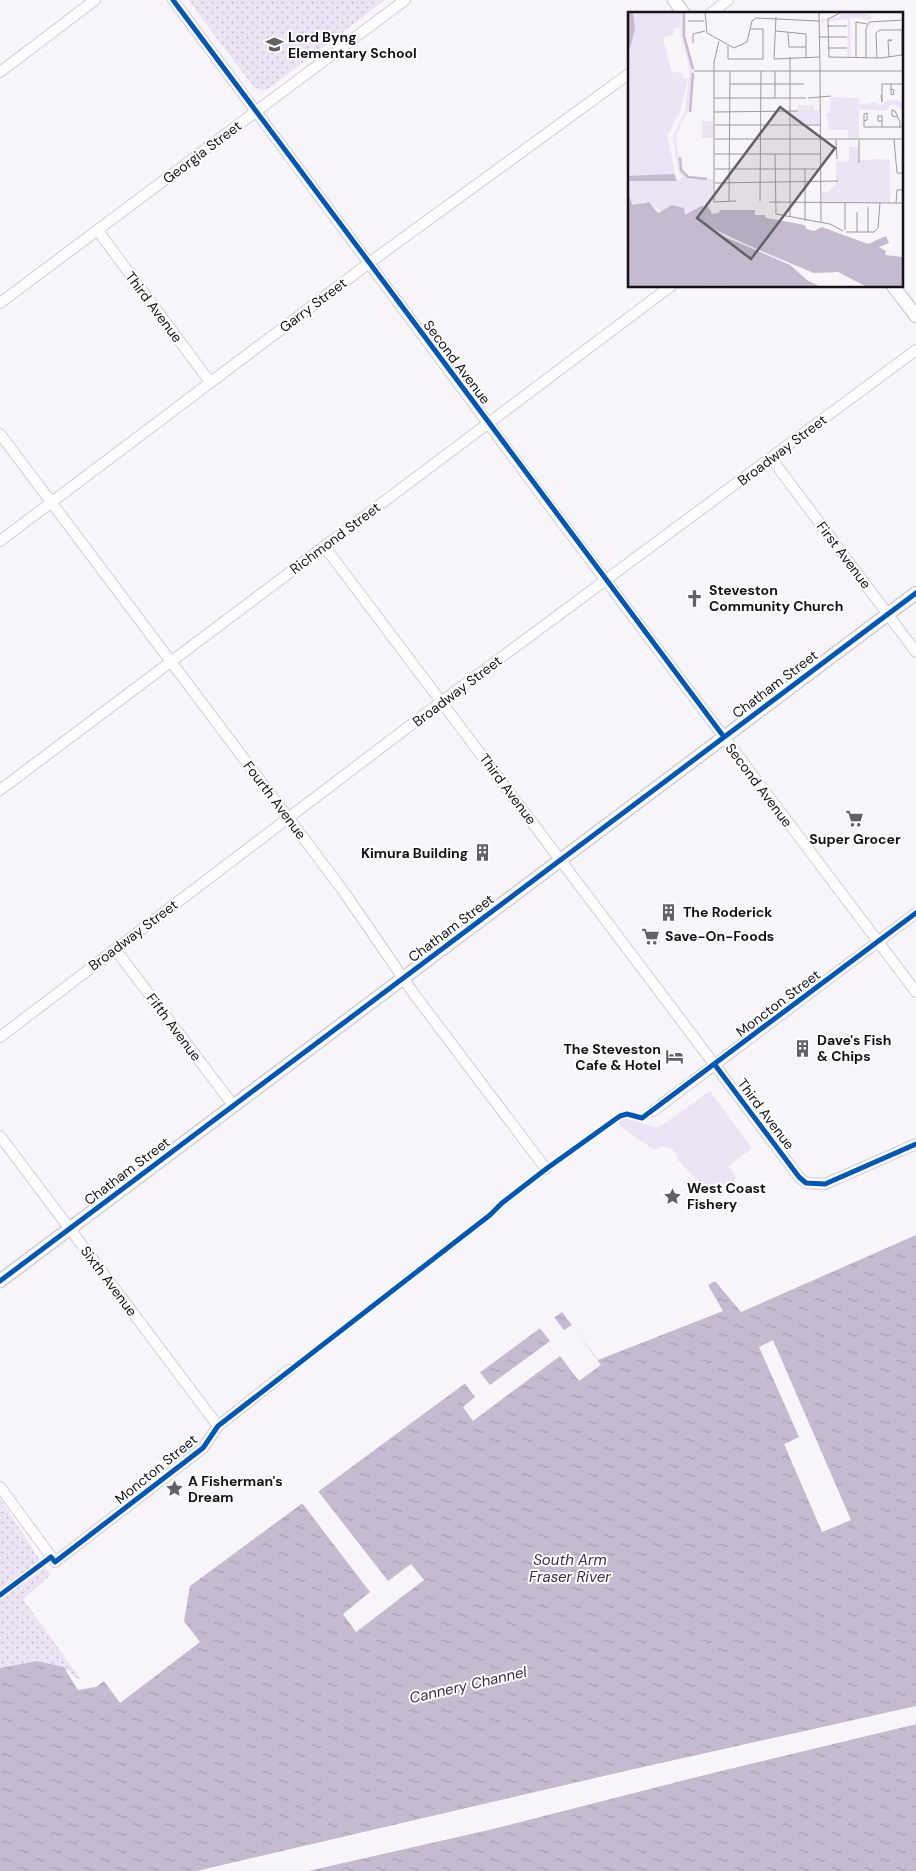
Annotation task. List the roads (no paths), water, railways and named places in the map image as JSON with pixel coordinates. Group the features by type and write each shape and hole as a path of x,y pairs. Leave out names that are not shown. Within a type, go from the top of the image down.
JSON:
{"street":[{"path":"0,72 95,0"},
{"name":"Second Avenue","path":"173,0 916,992"},
{"name":"Georgia Street","path":"0,303 405,0"},
{"path":"674,0 683,12"},
{"path":"713,12 728,0"},
{"name":"Garry Street","path":"0,541 369,262 628,74"},
{"name":"Third Avenue","path":"98,231 210,382"},
{"name":"Richmond Street","path":"0,790 169,661 668,288"},
{"path":"895,288 916,316"},
{"name":"Broadway Street","path":"0,1037 441,702 916,350"},
{"name":"Fourth Avenue","path":"0,434 344,892 402,978 546,1169"},
{"name":"First Avenue","path":"771,458 916,652"},
{"name":"Third Avenue","path":"324,546 561,859 798,1177 806,1183 825,1184 916,1144"},
{"name":"Chatham Street","path":"0,1281 916,593"},
{"name":"Moncton Street","path":"653,1110 916,913"},
{"name":"Fifth Avenue","path":"115,949 233,1105"},
{"name":"Sixth Avenue","path":"0,1136 218,1426"},
{"name":"Moncton Street","path":"0,1486 53,1559 204,1448 218,1426 289,1370"}],"water":[{"name":"South Arm Fraser River","path":"916,1235 916,1707 626,1771 197,1871 0,1871 0,1668 37,1661 64,1667 77,1681 90,1683 104,1681 120,1703 200,1642 184,1621 190,1586 562,1312 598,1360 723,1311 708,1285 715,1281 741,1312"},
{"path":"916,1724 916,1871 308,1871 488,1830"}],"place":[{"name":"Lord Byng Elementary School","path":"274,45"},
{"name":"Steveston Community Church","path":"695,598"},
{"name":"Super Grocer","path":"855,819"},
{"name":"Kimura Building","path":"482,853"},
{"name":"The Roderick","path":"669,912"},
{"name":"Save-On-Foods","path":"651,936"},
{"name":"Dave's Fish & Chips","path":"803,1048"},
{"name":"The Steveston Cafe & Hotel","path":"675,1057"},
{"name":"West Coast Fishery","path":"673,1196"},
{"name":"A Fisherman's Dream","path":"174,1489"}],"water label":[{"name":"Cannery Channel","path":"468,1685"}]}
